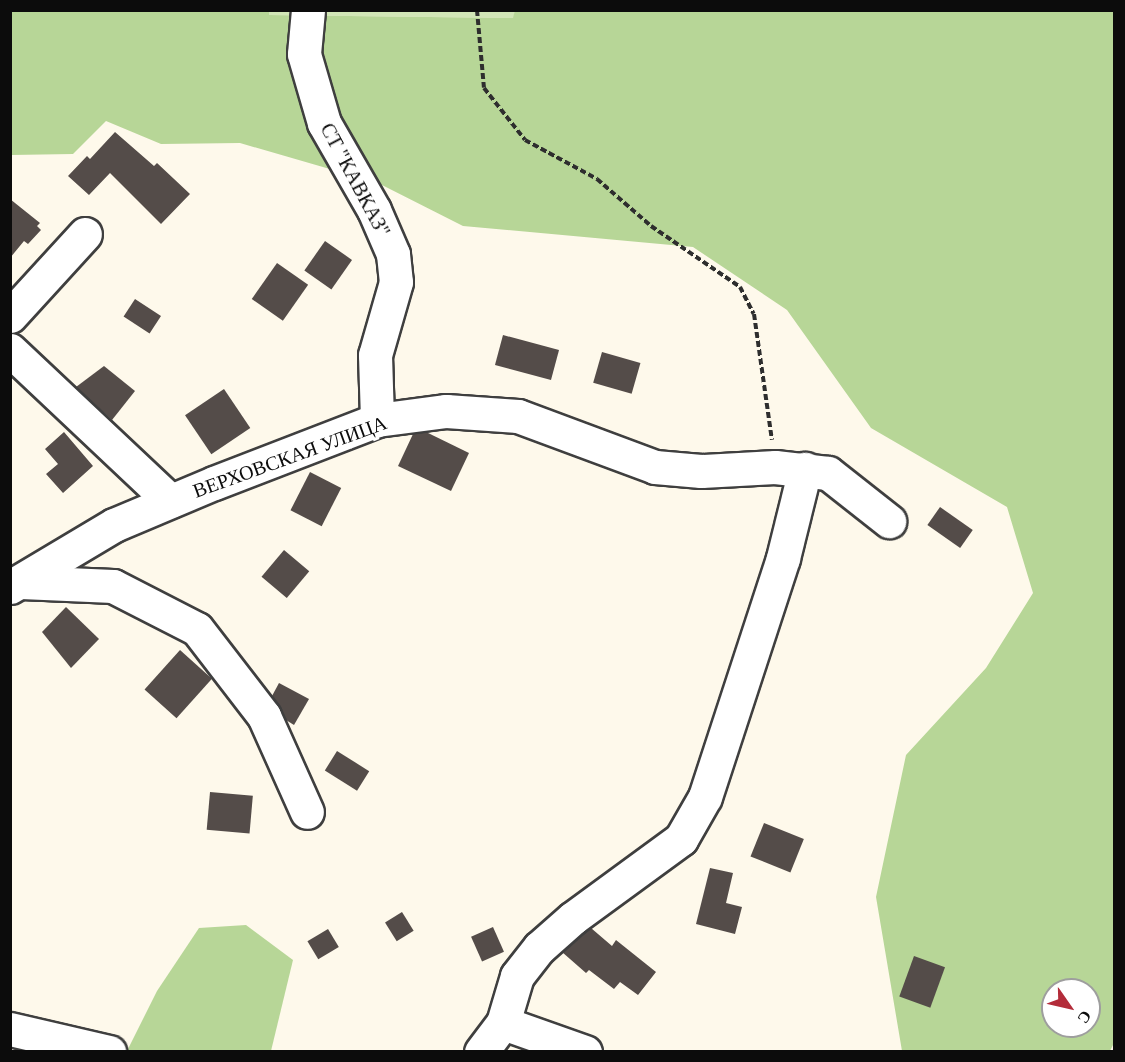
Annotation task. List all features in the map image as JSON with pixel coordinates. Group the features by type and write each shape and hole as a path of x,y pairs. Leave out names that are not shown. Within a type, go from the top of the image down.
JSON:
{"street":[{"name":"СТ \"КАВКАЗ\"","path":"308,10 304,54 324,123 374,210 393,254 396,282 375,355 377,420"},
{"path":"10,316 86,234"},
{"path":"10,351 170,501"},
{"name":"ВЕРХОВСКАЯ УЛИЦА","path":"16,584 114,525 170,501 377,420 446,411 518,416 655,467 701,471 790,468 828,474 890,521"},
{"path":"481,1052 503,1023 517,976 539,948 573,918 681,839 705,797 783,558 790,468"},
{"path":"16,584 113,586 197,629 264,716 307,812"},
{"path":"503,1023 585,1052"},
{"path":"10,1029 109,1052"}],"path":[{"path":"477,10 484,88 525,140 597,179 651,226 740,287 754,314 790,468"}],"green space":[{"path":"269,10 515,11 514,18 269,15"},
{"path":"269,10 269,15 513,18 515,10 1114,11 1114,1043 1110,1051 902,1051 876,897 906,755 986,668 1033,593 1007,507 871,428 787,310 693,247 463,226 378,183 240,143 161,144 106,121 73,154 11,155 10,11"},
{"path":"246,925 293,960 271,1051 127,1051 157,991 199,928"}],"building":[{"path":"115,132 154,166 157,163 190,194 161,224 110,173 89,195 68,176 87,156 90,159"},
{"path":"10,199 40,223 37,226 41,230 28,244 24,241 10,258"},
{"path":"325,241 352,260 331,289 304,270"},
{"path":"277,263 308,285 283,321 252,299"},
{"path":"135,299 161,316 150,333 124,317"},
{"path":"503,335 559,350 551,380 495,365"},
{"path":"602,352 640,363 632,394 593,383"},
{"path":"104,366 135,391 112,420 76,387"},
{"path":"224,389 250,428 211,454 185,415"},
{"path":"64,432 93,466 63,493 46,474 58,464 45,449"},
{"path":"426,432 469,453 451,491 398,466 413,434"},
{"path":"310,472 341,488 322,526 290,510"},
{"path":"940,507 973,530 960,548 927,525"},
{"path":"284,550 309,571 287,598 262,577"},
{"path":"66,607 99,639 71,668 42,632"},
{"path":"180,650 212,679 176,718 145,689"},
{"path":"279,683 309,699 294,725 286,720 272,696"},
{"path":"337,751 369,771 357,791 325,771"},
{"path":"210,792 253,796 250,834 207,830"},
{"path":"764,823 804,839 790,872 751,856"},
{"path":"710,868 733,873 726,903 742,907 735,934 696,924"},
{"path":"402,912 414,931 397,941 385,923"},
{"path":"493,927 504,952 482,961 471,937"},
{"path":"591,928 612,946 616,940 656,972 638,995 620,982 614,989 589,970 586,973 562,952"},
{"path":"328,929 339,947 318,959 307,941"},
{"path":"914,956 945,967 930,1008 899,996"}]}
